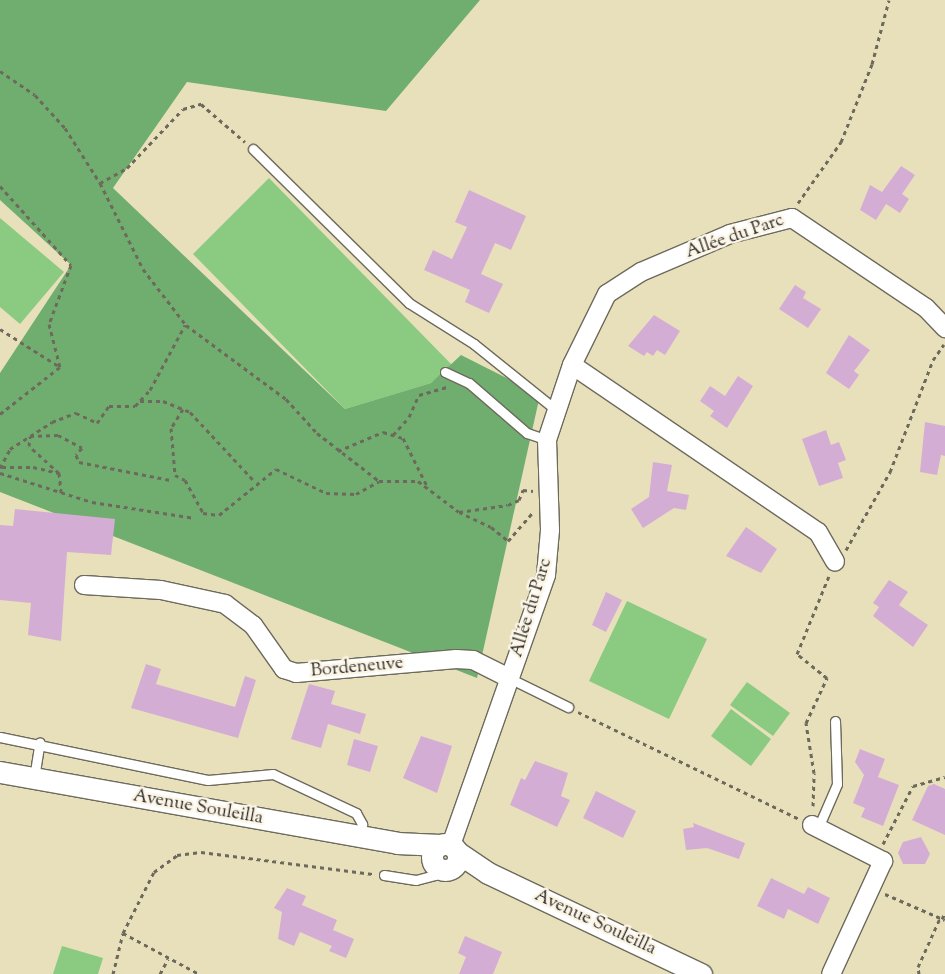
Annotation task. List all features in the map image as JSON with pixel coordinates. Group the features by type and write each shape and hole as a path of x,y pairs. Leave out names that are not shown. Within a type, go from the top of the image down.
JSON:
{"street":[{"name":"Allée du Parc","path":"445,857 509,678 549,554 547,440 556,410 572,365 596,311 622,282 730,234 792,218 918,302 945,328"},
{"path":"572,365 818,532 835,562"},
{"name":"Bordeneuve","path":"84,585 161,590 225,604 253,625 284,669 296,673 456,659 473,660 509,678"},
{"name":"Avenue Souleilla","path":"0,772 397,843 445,857 488,873 701,974"},
{"path":"815,827 883,861 831,974"}],"lane":[{"path":"254,149 409,303 474,344 556,410"},
{"path":"445,372 469,383 528,432 547,440"},
{"path":"509,678 568,707"},
{"path":"815,827 837,784 835,721"},
{"path":"0,737 40,742 208,780 273,774 356,813 362,824 360,836"},
{"path":"34,778 40,742"},
{"path":"384,875 416,880 435,875 445,857"}],"path":[{"path":"792,218 804,189 841,142 872,64 890,0"},
{"path":"0,71 41,102 100,183 144,269 186,325 286,399 338,451 379,481"},
{"path":"100,183 127,168 184,109 201,104 254,149"},
{"path":"0,186 71,265 49,324 60,367"},
{"path":"59,473 33,467 1,468 10,449 30,436 76,413 97,423 109,406 135,406 140,401 186,325"},
{"path":"0,329 60,367"},
{"path":"568,707 815,827 814,773 806,723 827,678 797,654 835,562 853,541 890,472 933,360 945,342"},
{"path":"0,414 60,367"},
{"path":"393,435 409,417 420,395 469,383"},
{"path":"140,401 163,401 183,409 215,434 255,482"},
{"path":"183,409 171,428 175,475 185,480 203,513 220,514 255,482 276,469 326,493 356,494 379,481 418,481 459,512 491,527 508,541 536,507"},
{"path":"338,451 382,432 403,438 416,457 427,486"},
{"path":"30,436 58,435 76,443 82,448 76,456 79,462 97,468 170,480"},
{"path":"30,436 28,446 59,473 61,493"},
{"path":"0,473 61,493 135,512 195,518"},
{"path":"459,512 508,505 519,500 523,490 535,491 539,498"},
{"path":"879,858 913,786 945,777"},
{"path":"113,974 123,933 154,872 177,855 200,852 384,875"},
{"path":"871,888 942,919"},
{"path":"919,974 918,967 945,913"},
{"path":"123,933 168,959 199,974"},
{"path":"160,974 168,959"}],"green space":[{"path":"0,0 480,0 386,111 187,82 113,188 345,409 431,383 461,355 540,395 477,678 0,492 0,373 71,265 0,200"},
{"path":"269,178 452,365 445,372 431,383 345,409 193,254"},
{"path":"0,218 64,272 20,324 0,307"},
{"path":"627,601 707,639 669,719 589,681"},
{"path":"747,682 790,713 773,736 730,705"},
{"path":"731,709 771,739 751,766 711,736"},
{"path":"62,946 103,958 98,974 53,974"}],"building":[{"path":"901,166 915,175 902,194 909,199 900,213 886,204 876,220 860,210 870,185 882,192"},
{"path":"469,190 526,216 511,250 495,243 481,274 503,284 489,313 465,302 470,290 424,270 433,250 452,259 467,227 455,222"},
{"path":"795,285 806,292 803,298 821,309 808,328 779,309"},
{"path":"654,315 680,331 665,355 657,350 653,356 647,352 644,356 628,346"},
{"path":"849,335 870,350 854,371 859,375 849,389 826,373"},
{"path":"738,376 753,386 727,428 710,416 714,411 700,401 710,386 725,396"},
{"path":"925,422 945,426 945,456 941,455 937,475 920,472"},
{"path":"826,430 831,445 839,442 846,460 838,463 843,478 819,486 802,439"},
{"path":"653,462 672,465 667,491 689,495 686,510 674,508 643,528 631,509 649,497"},
{"path":"15,509 115,519 111,555 67,552 61,641 28,635 31,603 0,600 0,525 13,526"},
{"path":"746,527 777,549 761,573 726,556"},
{"path":"889,580 908,592 899,605 928,625 913,647 873,616 879,607 873,603"},
{"path":"606,592 622,600 606,632 592,625"},
{"path":"146,664 161,669 156,684 235,707 245,676 256,680 238,738 131,708"},
{"path":"309,684 335,691 331,704 366,714 360,734 328,724 321,748 291,739"},
{"path":"421,736 452,746 437,793 403,778"},
{"path":"354,739 378,746 370,772 347,765"},
{"path":"860,749 885,759 878,777 899,785 883,826 861,817 865,808 853,803 864,775 855,762"},
{"path":"535,761 568,773 561,796 570,800 557,827 510,805 521,778 525,780"},
{"path":"934,784 945,789 945,835 912,820 928,786"},
{"path":"596,791 636,811 623,838 583,818"},
{"path":"693,823 745,843 739,859 707,848 686,850 683,829 694,827"},
{"path":"921,837 930,854 925,864 903,864 898,853 903,842"},
{"path":"771,878 804,894 808,887 830,898 818,924 788,909 784,919 757,906"},
{"path":"287,888 306,896 302,905 337,920 333,930 354,939 346,958 329,951 332,946 300,932 294,946 278,939 282,912 274,908"},
{"path":"465,936 502,952 493,974 459,974 466,957 458,953"}]}
